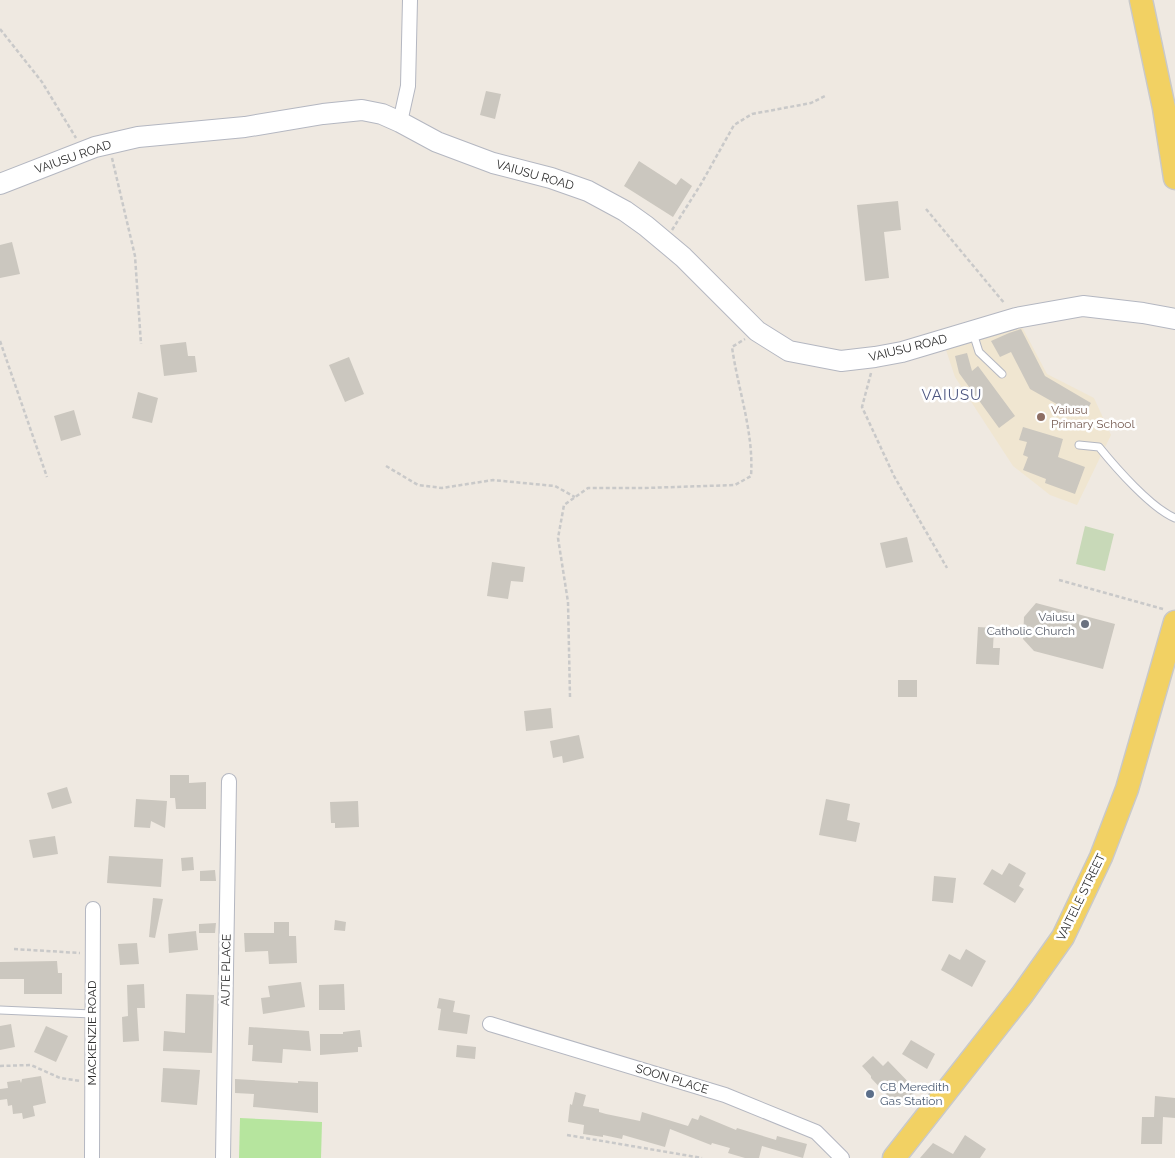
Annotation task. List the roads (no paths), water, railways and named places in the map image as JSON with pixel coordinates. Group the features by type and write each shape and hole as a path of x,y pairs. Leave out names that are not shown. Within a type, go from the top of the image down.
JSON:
{"main road":[{"path":"1141,0 1169,108 1175,178"},
{"name":"VAITELE STREET","path":"894,1158 1022,995 1063,937 1101,857 1127,789 1171,616"}],"street":[{"path":"400,122 408,86 410,0"},
{"name":"VAIUSU ROAD","path":"0,184 84,152 138,137 245,127 323,114 362,110 382,114 437,142 494,163 551,178 588,191 624,211 665,241 757,331 790,351 841,361 875,357 902,352 1016,318 1083,306 1175,319"},
{"name":"AUTE PLACE","path":"223,1158 229,781"},
{"name":"MACKENZIE ROAD","path":"92,1158 93,909"},
{"name":"SOON PLACE","path":"490,1024 725,1095 816,1132 842,1158"}],"lane":[{"path":"972,331 979,352 1002,374"},
{"path":"1079,445 1099,448 1114,466 1163,513 1175,518"},
{"path":"0,1010 92,1014"}],"place":[{"name":"Vaiusu Primary School","path":"1041,417"},
{"name":"Vaiusu Catholic Church","path":"1085,624"},
{"name":"CB Meredith Gas Station","path":"870,1094"}],"district":[{"name":"VAIUSU","path":"952,395"}]}
